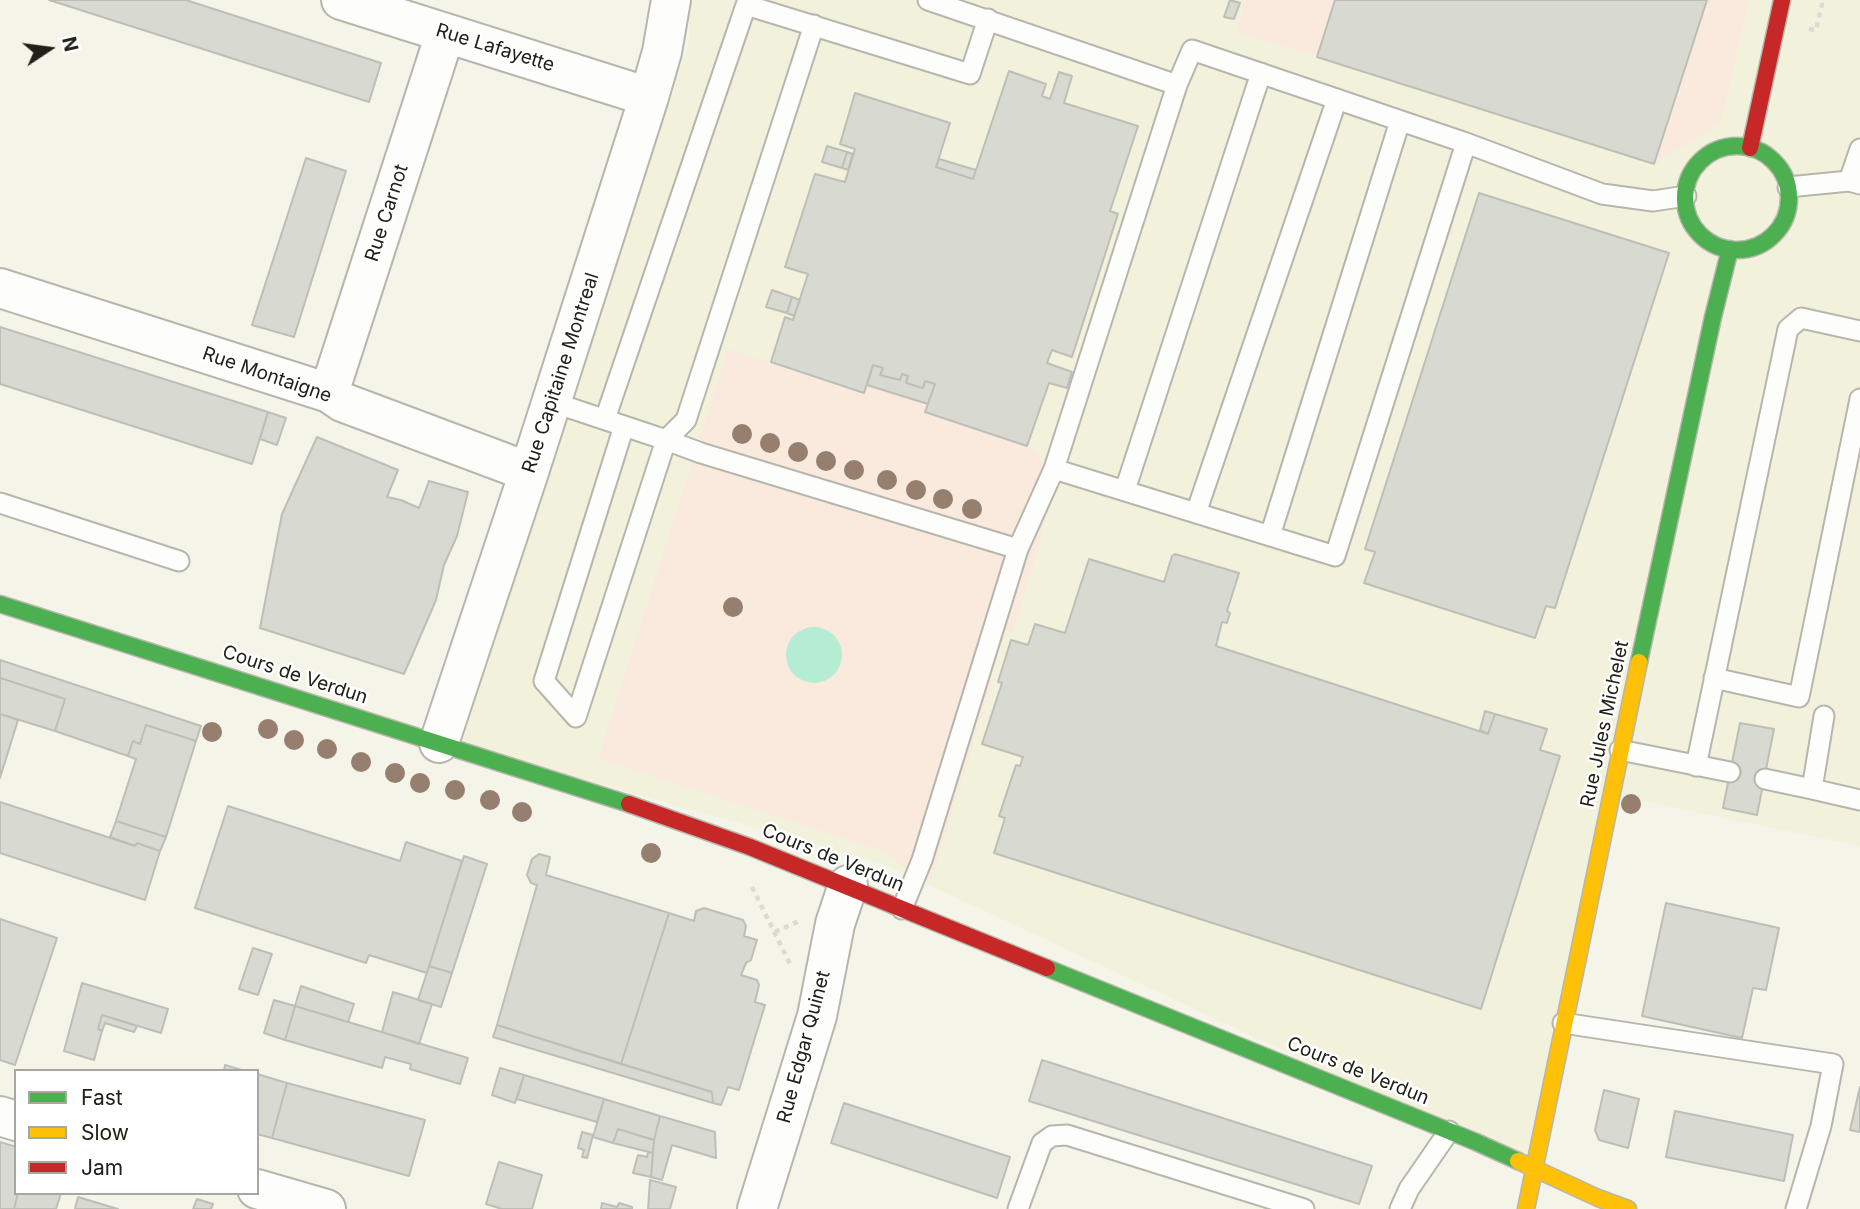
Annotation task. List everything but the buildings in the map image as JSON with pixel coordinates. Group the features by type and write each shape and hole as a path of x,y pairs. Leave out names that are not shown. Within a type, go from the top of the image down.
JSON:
{"main road":[{"path":"1750,148 1782,0"},
{"path":"1727,147 1750,148 1763,153 1783,173 1788,187 1789,203 1784,219 1775,233 1754,246 1730,249 1709,241 1693,225 1687,211 1688,181 1695,167 1706,156 1727,147"},
{"name":"Rue Jules Michelet","path":"1527,1209 1620,750 1730,249"},
{"name":"Cours de Verdun","path":"0,604 618,800 750,847 1449,1131 1628,1209"}],"street":[{"name":"Rue Lafayette","path":"341,0 649,97"},
{"name":"Rue Capitaine Montreal","path":"439,743 530,472 649,97 662,52 671,0"},
{"name":"Rue Carnot","path":"329,393 445,34"},
{"name":"Rue Montaigne","path":"0,288 329,393 342,402 530,472"},
{"name":"Rue Edgar Quinet","path":"757,1209 817,1016 835,924 848,885"},
{"path":"259,1190 326,1209"}],"lane":[{"path":"928,0 1177,85"},
{"path":"605,419 746,5 970,74 988,19"},
{"path":"624,426 544,681 576,717 666,440 686,420 814,26"},
{"path":"902,909 922,860 1017,549 1054,469 1177,85 1192,50 1466,143 1602,194 1653,201 1686,196"},
{"path":"1125,490 1261,73"},
{"path":"1196,513 1336,99"},
{"path":"1270,536 1400,121"},
{"path":"1054,469 1335,556 1466,143"},
{"path":"1788,187 1855,182 1860,149"},
{"path":"1696,766 1788,329 1801,318 1860,331"},
{"path":"1714,678 1799,697 1860,399"},
{"path":"552,402 701,453 1017,549"},
{"path":"1,508 179,561"},
{"path":"1812,789 1825,716"},
{"path":"1620,750 1730,772"},
{"path":"1765,779 1860,800"},
{"path":"1563,1023 1833,1064 1821,1126 1796,1209"},
{"path":"1400,1209 1409,1189 1449,1131"},
{"path":"1018,1209 1042,1143 1052,1136 1067,1135 1304,1209"}],"path":[{"path":"750,847 744,869 795,974"}],"shaded area":[{"path":"690,0 1860,0 1860,846 1613,795 1534,1168 882,863 461,745 689,42"},
{"path":"1246,0 1335,0 1317,57 1236,32"},
{"path":"1707,0 1749,0 1721,123 1654,164"},
{"path":"728,349 863,393 867,385 928,404 925,412 1040,451 1038,460 1062,467 1013,633 1003,630 987,677 993,679 931,881 899,865 887,853 598,758"},
{"path":"809,627 819,627 834,635 840,644 840,666 834,675 819,683 809,683 791,671 786,660 786,650 798,632"}],"traffic: fast":[{"path":"1737,146 1757,150 1780,169 1785,178 1789,198 1785,218 1766,241 1757,246 1737,250 1717,246 1694,227 1689,218 1685,198 1689,178 1708,155 1717,150 1737,146"},
{"path":"1639,662 1730,249"},
{"path":"0,604 629,804"},
{"path":"1047,968 1518,1161"}],"traffic: slow":[{"path":"1526,1209 1639,662"},
{"path":"1518,1161 1628,1209"}],"traffic: jam":[{"path":"1750,148 1782,0"},
{"path":"629,804 750,847 1047,968"}]}
